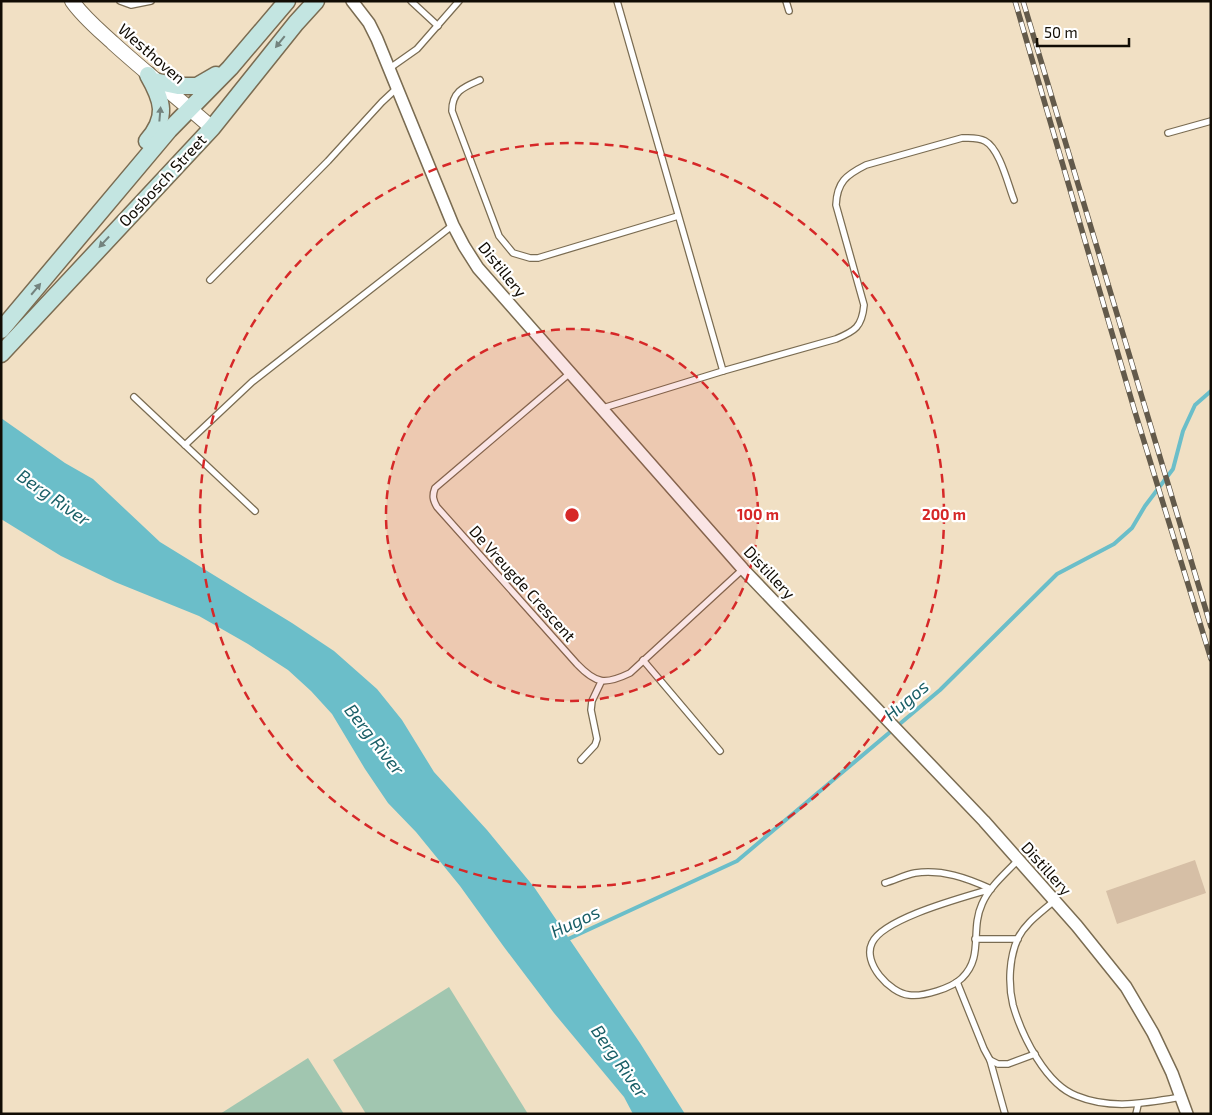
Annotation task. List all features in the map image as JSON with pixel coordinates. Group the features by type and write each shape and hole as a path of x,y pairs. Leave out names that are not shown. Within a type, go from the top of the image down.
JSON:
{"main road":[{"name":"Oosbosch Street","path":"1,354 7,331 88,227 169,130 230,68 287,1"},
{"name":"Oosbosch Street","path":"7,331 212,128 296,23 316,1"},
{"path":"151,78 178,86 197,86 230,68"},
{"path":"88,227 103,195 158,127 162,113 161,104 151,78"}],"street":[{"name":"Westhoven","path":"72,1 104,35 151,78 212,128"},
{"name":"Distillery","path":"352,1 369,23 398,87 453,225 478,268 743,569 984,821 1055,900 1126,987 1153,1033 1187,1114"}],"lane":[{"path":"120,1 131,5 152,1"},
{"path":"411,1 438,26"},
{"path":"390,68 417,50 459,1"},
{"path":"617,1 723,371"},
{"path":"786,1 789,11"},
{"path":"480,80 466,86 456,94 452,102 452,111 500,236 513,253 530,258 538,258 678,216"},
{"path":"210,280 398,87"},
{"path":"1168,134 1211,121"},
{"path":"603,408 850,334 863,317 864,306 836,205 837,193 843,181 853,171 866,165 962,138 975,138 986,142 995,150 1014,200"},
{"path":"185,445 252,382 453,225"},
{"name":"De Vreugde Crescent","path":"570,373 435,488 432,494 437,507 577,664 590,677 601,682"},
{"path":"134,397 255,511"},
{"path":"581,760 595,745 597,739 591,710 592,701 601,682 615,680 630,673 743,569"},
{"path":"643,660 720,751"},
{"path":"991,890 905,918 886,928 872,942 869,953 873,966 885,983 896,991 909,996 928,994 957,982 971,968 975,956 977,919 982,903 1018,860"},
{"path":"885,882 915,874 940,872 969,879 991,890"},
{"path":"1055,900 1027,925 1018,939 1011,963 1010,985 1013,1005 1041,1065 1056,1084 1075,1096 1099,1103 1138,1105 1181,1097"},
{"path":"975,939 1018,939"},
{"path":"957,982 990,1060 1005,1114"},
{"path":"990,1060 998,1064 1008,1064 1035,1054"},
{"path":"1136,1114 1138,1105"}],"green space":[{"path":"449,987 528,1114 366,1114 333,1060"},
{"path":"308,1058 344,1114 220,1114"}],"water":[{"name":"Berg River","path":"1,418 65,463 93,479 160,542 334,651 377,689 402,720 434,772 487,830 534,887 640,1043 685,1114 633,1114 624,1097 554,1013 460,886 416,832 388,803 332,714 288,670 199,616 115,582 61,556 1,519"}],"building":[{"path":"1195,860 1206,893 1117,924 1106,891"}],"waterway":[{"name":"Hugos","path":"566,940 737,861 940,690 1057,574 1114,544 1132,528 1145,506 1173,469 1183,431 1195,405 1211,391"}],"railway":[{"path":"1015,1 1135,412 1211,659"},
{"path":"1023,1 1211,627"}]}
